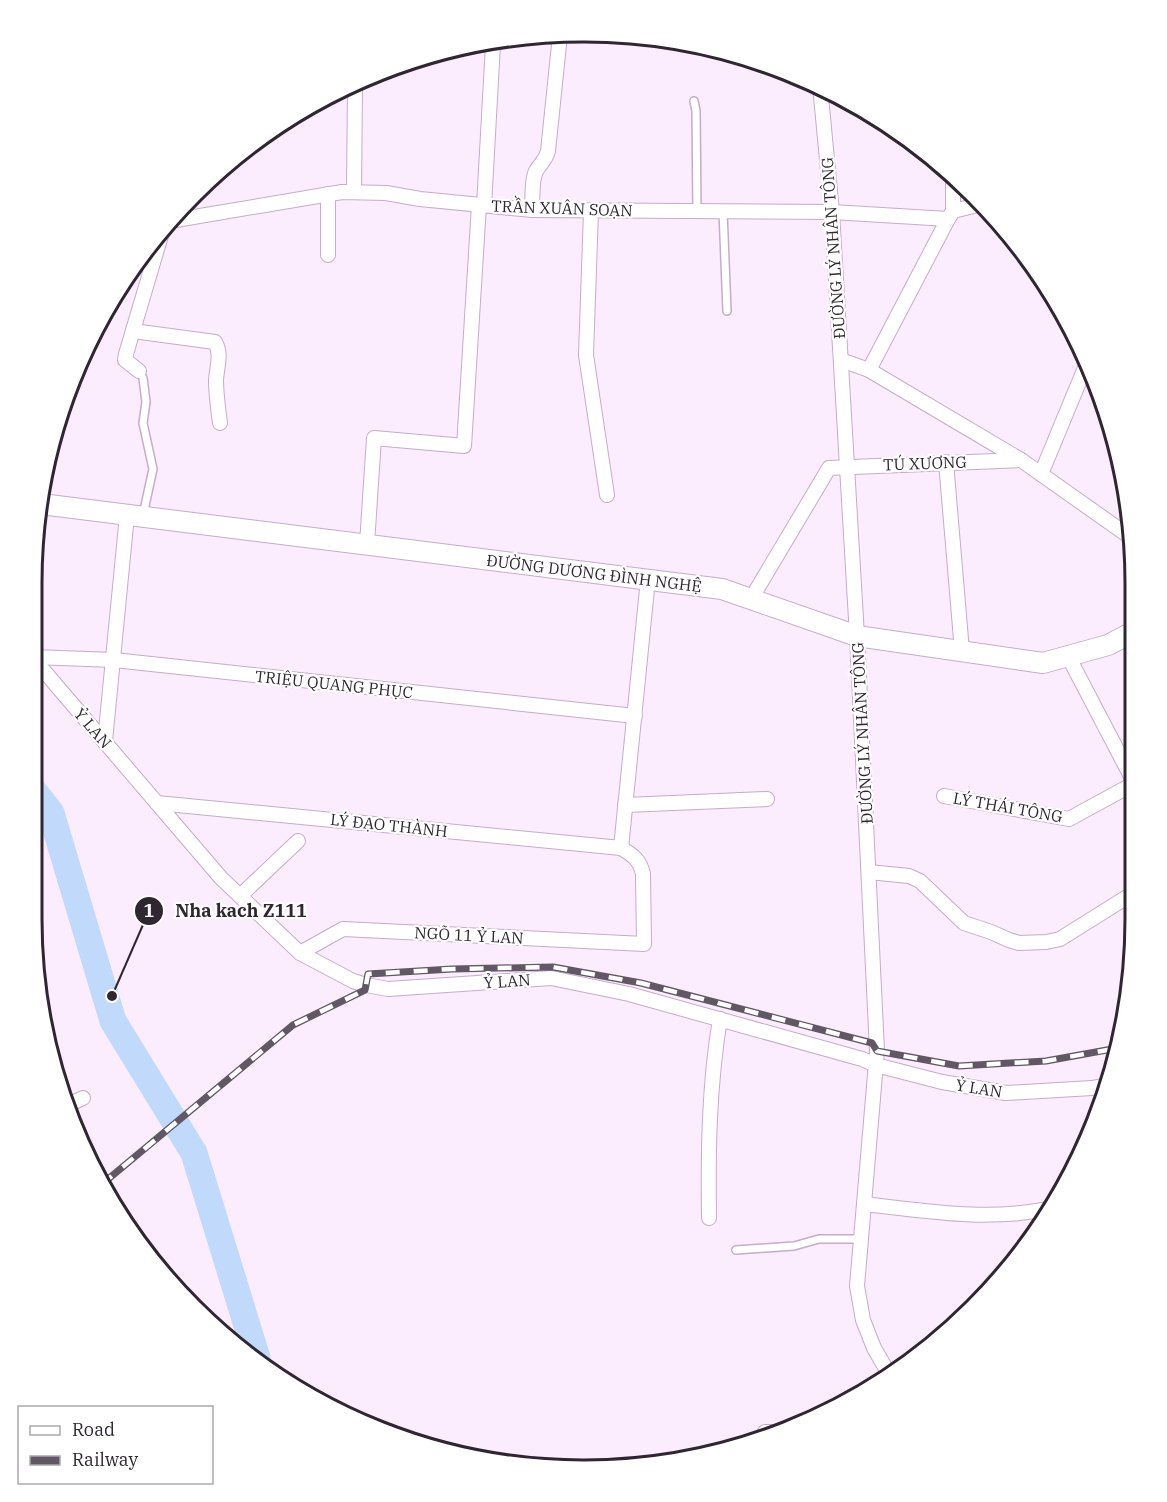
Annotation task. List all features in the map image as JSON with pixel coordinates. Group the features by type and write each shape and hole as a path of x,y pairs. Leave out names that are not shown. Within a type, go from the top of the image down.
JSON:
{"main road":[{"name":"ĐƯỜNG DƯƠNG ĐÌNH NGHỆ","path":"48,505 722,589 857,636 1043,663 1108,645 1125,636"}],"street":[{"path":"532,210 534,178 536,171 546,161 548,151 559,43"},
{"path":"367,544 374,438 464,446 493,50"},
{"path":"354,192 355,93"},
{"name":"ĐƯỜNG LÝ NHÂN TÔNG","path":"821,97 832,212 857,636 876,1065 857,1286 862,1320 885,1368"},
{"path":"869,370 951,215 952,187"},
{"name":"TRẦN XUÂN SOẠN","path":"183,219 328,194 354,192 386,193 420,199 532,210 951,215 972,207"},
{"path":"328,194 328,255"},
{"path":"591,211 586,355 607,495"},
{"path":"139,370 125,360 157,251"},
{"path":"133,331 215,342 219,348 216,379 220,423"},
{"path":"841,360 869,370 1022,460 1122,531"},
{"path":"1041,474 1083,373"},
{"name":"TÚ XƯƠNG","path":"751,599 829,468 1022,460"},
{"path":"945,462 962,651"},
{"path":"105,741 135,516"},
{"path":"621,848 648,579"},
{"path":"1068,656 1125,765"},
{"name":"TRIỆU QUANG PHỤC","path":"42,657 114,660 635,716"},
{"name":"Ỷ LAN","path":"42,668 221,878 300,953 366,985 388,989 551,978 629,994 942,1082 1006,1093 1098,1087"},
{"name":"LÝ THÁI TÔNG","path":"945,796 1069,819 1125,789"},
{"path":"625,805 767,799"},
{"name":"LÝ ĐẠO THÀNH","path":"157,803 621,848"},
{"path":"240,896 298,841"},
{"name":"NGÕ 11 Ỷ LAN","path":"300,953 343,929 644,944 643,874 634,856 621,848"},
{"path":"869,872 909,876 920,881 964,923 1019,943 1060,939 1125,898"},
{"path":"709,1218 708,1171 712,1067 720,1019"},
{"path":"74,1102 83,1098"},
{"path":"864,1204 976,1216 1006,1215 1039,1210"}],"lane":[{"path":"694,101 697,211"},
{"path":"723,211 727,311"},
{"path":"135,516 151,487 153,469 143,423 146,402 143,378 139,370"},
{"path":"735,1250 794,1246 819,1239 861,1239"}],"waterway":[{"path":"42,802 51,813 113,1021 194,1153 254,1348"}],"railway":[{"path":"109,1178 293,1025 365,990 368,974 452,969 553,967 641,983 872,1043 877,1051 959,1066 1046,1061 1109,1050"}],"place":[{"name":"Nha kach Z111","path":"112,996"}]}
